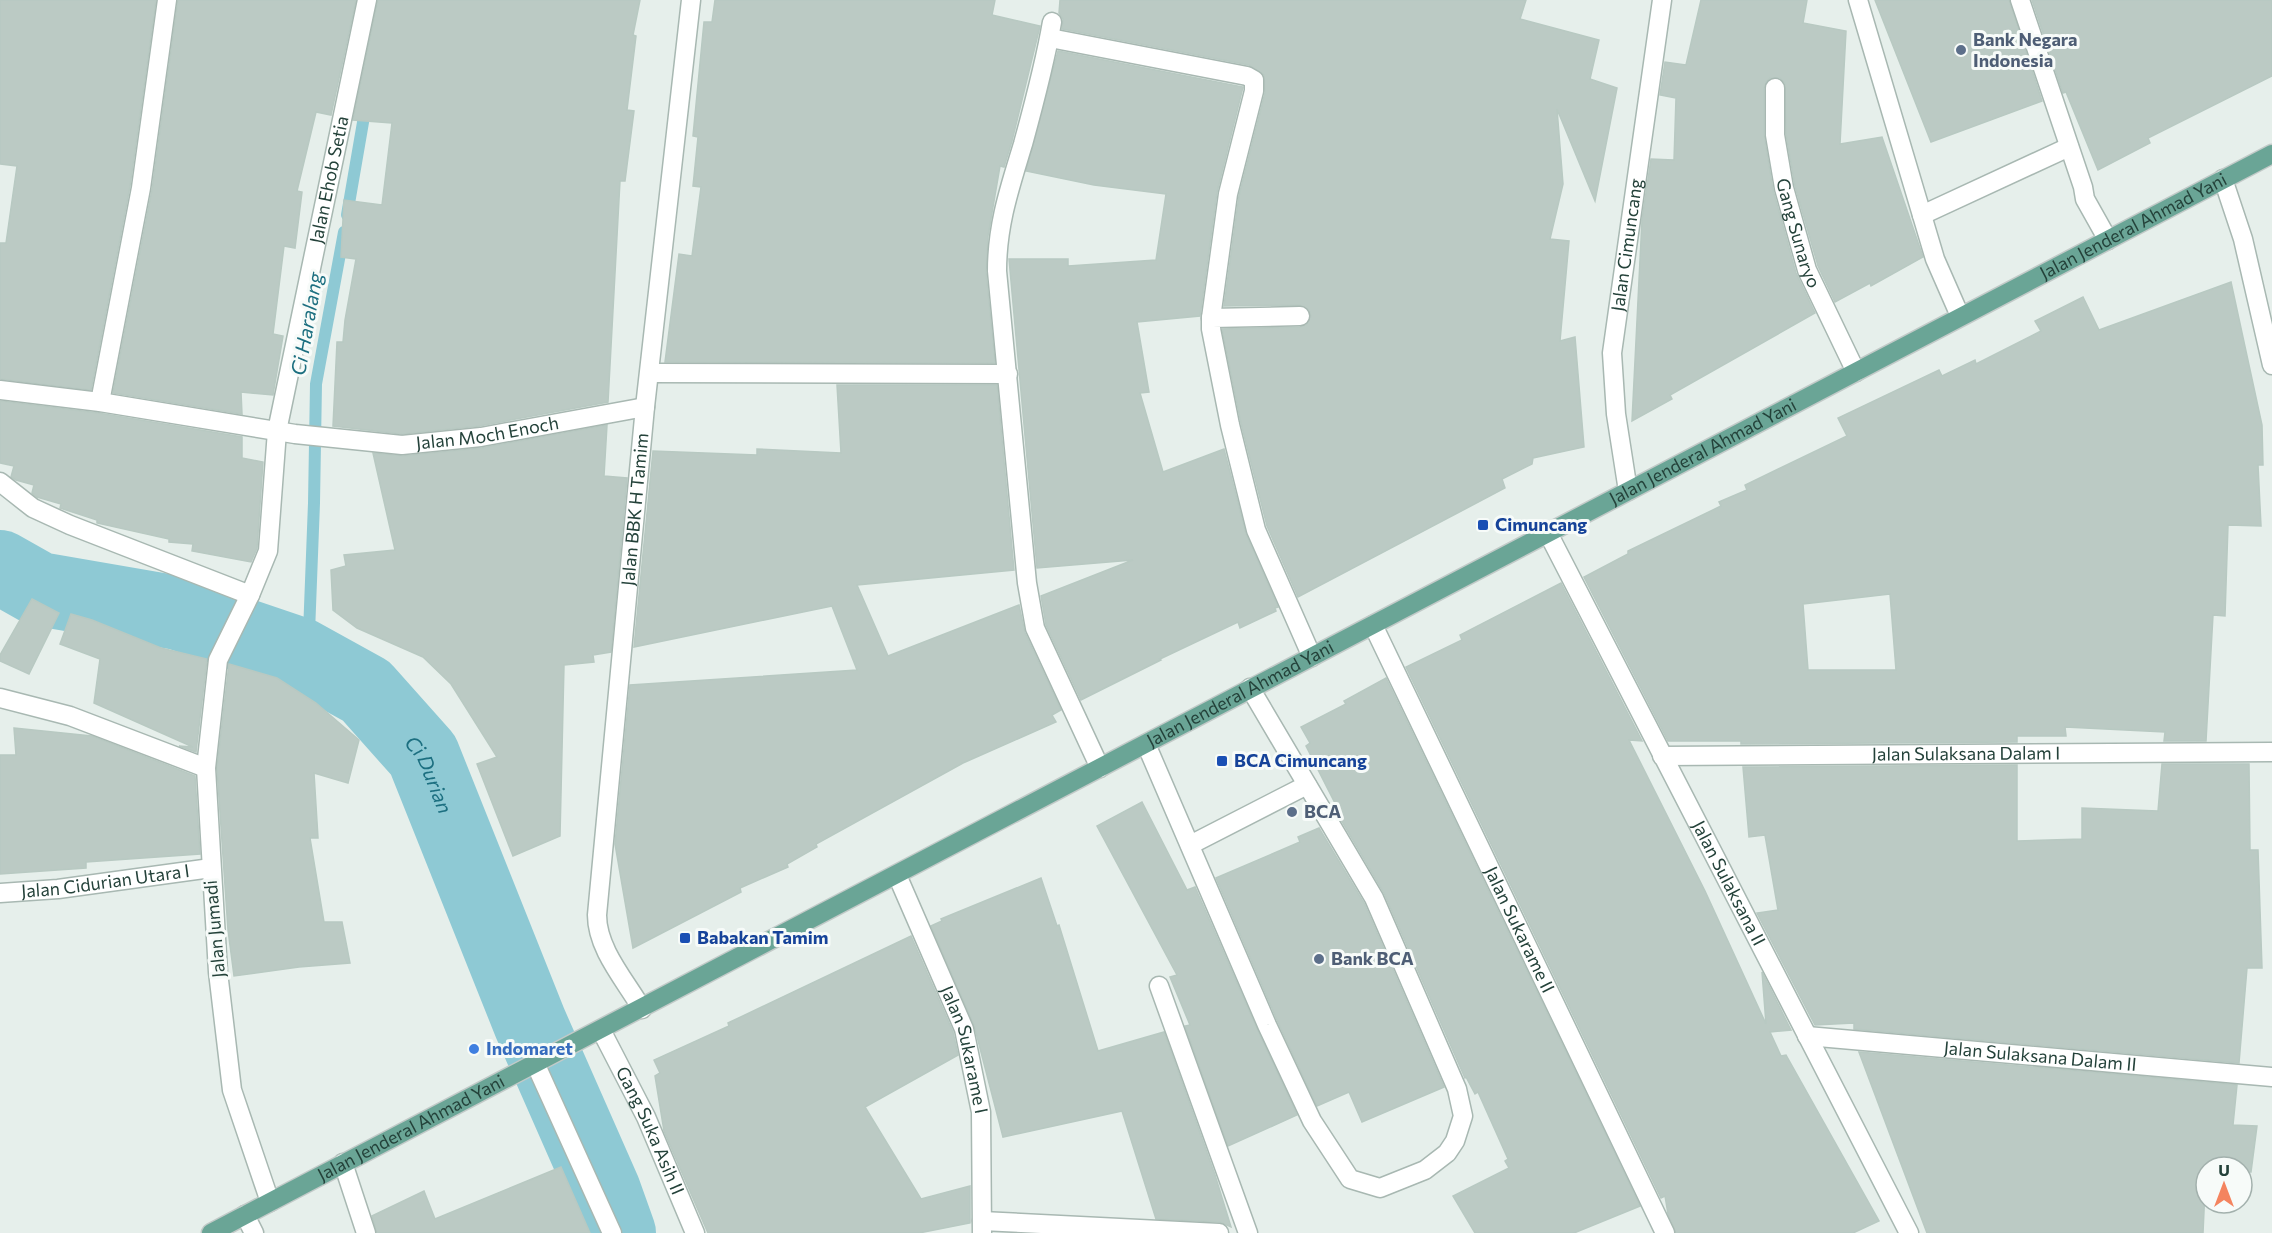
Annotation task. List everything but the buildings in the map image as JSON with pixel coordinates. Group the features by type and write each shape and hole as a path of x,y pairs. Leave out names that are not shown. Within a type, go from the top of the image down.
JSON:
{"main road":[{"name":"Jalan Jenderal Ahmad Yani","path":"211,1233 2272,154"}],"street":[{"path":"100,402 141,188 167,0"},
{"name":"Jalan Ehob Setia","path":"250,595 268,551 286,432 367,0"},
{"name":"Jalan BBK H Tamim","path":"642,1009 601,942 597,929 597,915 645,406 692,0"},
{"name":"Jalan Cimuncang","path":"1628,491 1616,414 1612,353 1662,0"},
{"path":"1858,0 1935,259 1960,316"},
{"path":"2020,0 2085,199 2108,240"},
{"path":"1100,768 1035,628 1027,583 997,271 997,249 1010,182 1022,146 1051,30 1247,75 1254,80 1254,91 1228,194 1210,329 1230,425 1256,530 1312,657"},
{"name":"Gang Sunaryo","path":"1775,88 1775,135 1780,167 1807,270 1856,372"},
{"path":"1922,215 2069,147"},
{"path":"2223,179 2242,239 2272,365"},
{"path":"1211,318 1300,316"},
{"path":"650,373 1008,374"},
{"name":"Jalan Moch Enoch","path":"0,390 100,402 327,438 402,445 481,437 645,406"},
{"path":"0,482 33,508 70,525 250,595"},
{"name":"Jalan Sulaksana II","path":"1548,534 1909,1233"},
{"name":"Jalan Jumadi","path":"250,595 218,660 206,768 218,972 232,1090 270,1202"},
{"name":"Jalan Sukarame II","path":"1373,625 1665,1233"},
{"path":"1146,744 1267,1025 1312,1121 1350,1179 1380,1188 1425,1170 1447,1153 1455,1141 1463,1116 1458,1089 1374,898 1250,688"},
{"path":"0,698 70,716 206,768"},
{"name":"Jalan Sulaksana Dalam I","path":"1662,756 2272,752"},
{"path":"1190,845 1307,785"},
{"name":"Jalan Cidurian Utara I","path":"0,893 58,889 211,868"},
{"name":"Jalan Sukarame I","path":"897,875 964,1029 981,1112 982,1227"},
{"path":"1159,986 1248,1233"},
{"name":"Gang Suka Asih II","path":"601,1030 646,1117 694,1233"},
{"name":"Jalan Sulaksana Dalam II","path":"1807,1036 2272,1077"},
{"path":"539,1061 612,1233"},
{"path":"343,1164 366,1233"},
{"path":"245,1215 254,1233"},
{"path":"982,1227 1219,1233"}],"waterway":[{"name":"Ci Haralang","path":"347,215 366,105"},
{"name":"Ci Haralang","path":"308,659 316,384 344,232"},
{"name":"Ci Durian","path":"0,567 39,589 178,613 299,654 366,691 423,755 530,1023 604,1191 619,1233"}],"place":[{"name":"Bank Negara Indonesia","path":"1961,50"},
{"name":"Cimuncang","path":"1483,525"},
{"name":"BCA Cimuncang","path":"1222,761"},
{"name":"BCA","path":"1292,812"},
{"name":"Babakan Tamim","path":"685,938"},
{"name":"Bank BCA","path":"1319,959"},
{"name":"Indomaret","path":"474,1049"}]}
